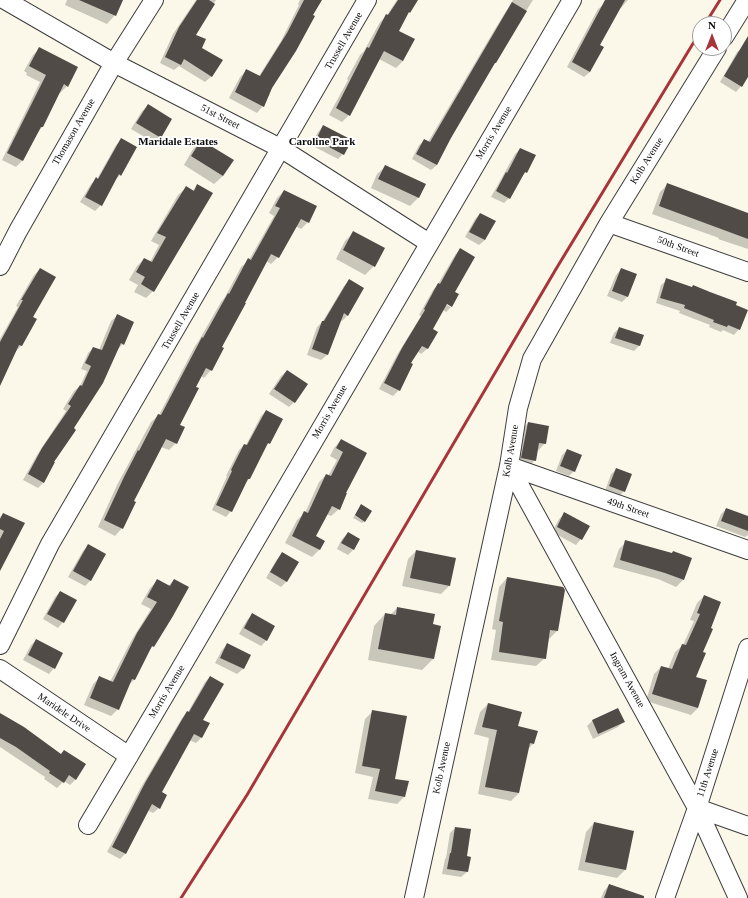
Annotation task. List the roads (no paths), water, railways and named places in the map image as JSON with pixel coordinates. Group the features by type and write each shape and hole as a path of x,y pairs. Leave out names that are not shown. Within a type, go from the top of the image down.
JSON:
{"street":[{"name":"51st Street","path":"5,0 114,63 282,149 429,243"},
{"name":"Thomason Avenue","path":"0,266 18,230 114,63 154,0"},
{"name":"Trussell Avenue","path":"0,645 50,544 282,149 367,0"},
{"name":"Morris Avenue","path":"88,825 572,0"},
{"path":"732,24 747,0"},
{"name":"Kolb Avenue","path":"414,898 509,466 518,408 532,359 609,223 712,56"},
{"name":"50th Street","path":"609,223 748,272"},
{"name":"49th Street","path":"509,466 748,550"},
{"name":"Ingram Avenue","path":"509,466 696,808 738,898"},
{"name":"11th Avenue","path":"665,898 748,648"},
{"name":"Maridele Drive","path":"0,669 129,756"},
{"path":"696,808 748,826"}],"railway":[{"path":"710,16 720,0"},
{"path":"181,898 247,795 556,269 692,45"}],"district":[{"name":"Maridale Estates","path":"178,142"},
{"name":"Caroline Park","path":"322,142"}]}
